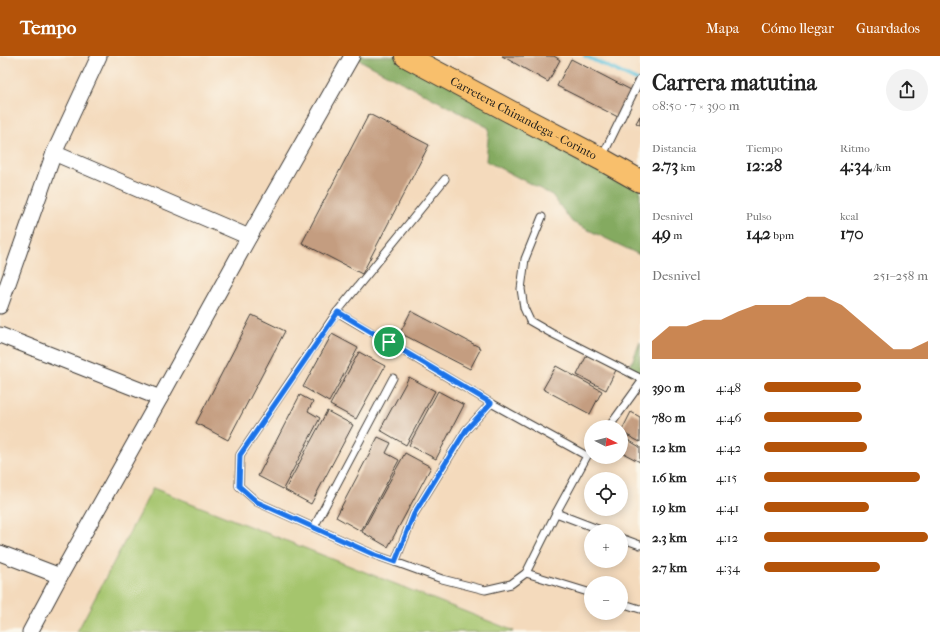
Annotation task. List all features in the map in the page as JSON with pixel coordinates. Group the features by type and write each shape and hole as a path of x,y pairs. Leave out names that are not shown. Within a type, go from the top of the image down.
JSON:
{"highway":[{"name":"Carretera Chinandega - Corinto","path":"410,57 509,112 601,159 640,181"}],"street":[{"path":"0,306 54,153 99,56"},
{"path":"30,632 249,237 352,56"},
{"path":"54,153 249,237"},
{"path":"0,335 160,398"},
{"path":"0,553 60,576"}],"lane":[{"path":"601,159 640,78"},
{"path":"445,179 338,312 240,455 239,486 257,502 375,555 442,580 485,590 511,584 526,573 556,513 584,462"},
{"path":"542,217 525,259 521,289 524,308 530,321 640,378"},
{"path":"338,312 491,403 584,450"},
{"path":"314,527 393,378"},
{"path":"614,420 640,384"},
{"path":"395,562 414,514 466,430 491,403"},
{"path":"556,513 585,524"},
{"path":"628,541 640,545"},
{"path":"526,573 584,591"},
{"path":"628,605 640,609"}],"green space":[{"path":"352,56 406,56 640,183 640,255 572,222 552,195 486,161 489,128"},
{"path":"640,342 640,378 628,372"},
{"path":"153,488 514,631 77,632"}],"building":[{"path":"502,56 554,56 560,60 548,82"},
{"path":"571,59 631,90 618,117 557,86"},
{"path":"369,114 429,145 362,274 302,243"},
{"path":"640,116 640,125 636,123"},
{"path":"411,311 481,348 470,369 400,333"},
{"path":"252,315 285,331 228,440 196,423"},
{"path":"332,334 358,348 329,402 303,387"},
{"path":"359,352 385,366 356,419 330,405"},
{"path":"587,355 616,370 606,390 577,375"},
{"path":"556,366 602,391 590,414 543,389"},
{"path":"409,377 435,391 406,445 380,430"},
{"path":"438,391 464,405 436,459 409,445"},
{"path":"300,395 313,402 308,411 320,418 283,489 258,476"},
{"path":"327,411 353,425 311,504 285,490"},
{"path":"631,412 640,417 640,442 628,436 627,420"},
{"path":"378,437 391,443 386,453 399,460 361,531 336,517"},
{"path":"628,440 640,447 640,462 628,456"},
{"path":"405,453 431,467 388,547 362,532"}],"waterway":[{"path":"585,56 640,82"}],"route":[{"path":"338,312 389,342 491,403 466,430 414,514 395,562 375,555 257,502 239,486 240,455 338,312"}]}
